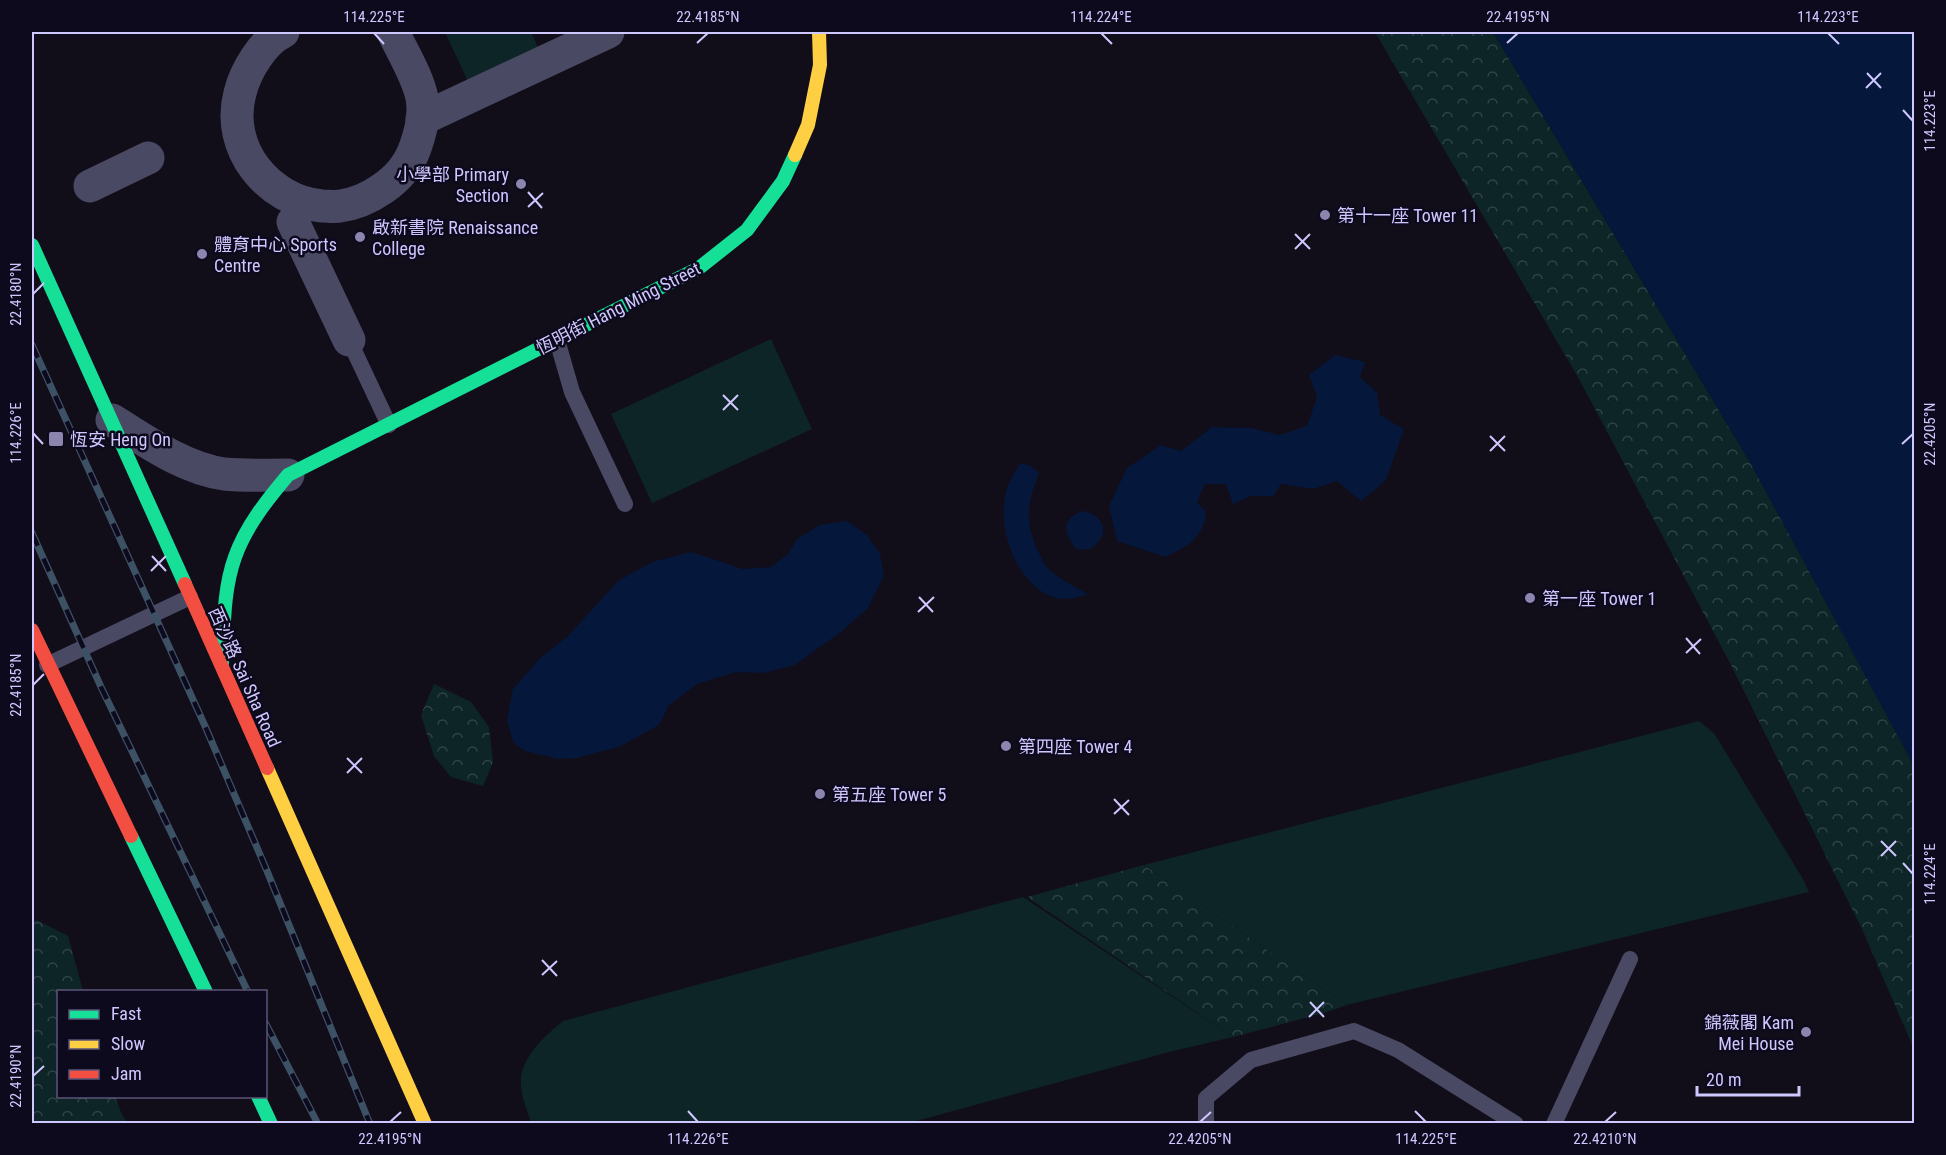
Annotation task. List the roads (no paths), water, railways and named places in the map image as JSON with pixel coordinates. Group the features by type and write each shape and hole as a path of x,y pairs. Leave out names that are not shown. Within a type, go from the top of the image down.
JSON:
{"main road":[{"name":"恆明街 Hang Ming Street","path":"222,668 226,601 231,570 254,519 288,475 699,268 747,230 783,181 808,124 820,65 819,32"},
{"name":"西沙路 Sai Sha Road","path":"32,245 425,1124"},
{"path":"32,630 205,990"},
{"path":"259,1098 271,1124"}],"street":[{"path":"283,32 257,56 243,82 237,101 240,139 247,157 258,173 280,193 308,205 338,207 368,199 393,182 412,158 422,129 422,98 393,32"},
{"path":"422,119 608,32"},
{"path":"90,186 148,158"},
{"path":"293,222 349,340"},
{"name":"恆明街 Hang Ming Street","path":"112,420 165,453 197,466 221,473 246,476 288,475"}],"lane":[{"path":"349,340 389,425"},
{"path":"557,340 572,392 625,504"},
{"path":"47,665 190,597"},
{"path":"1554,1124 1630,960"},
{"path":"1206,1124 1206,1098 1251,1060 1354,1031 1398,1050 1516,1124"}],"water":[{"path":"1493,32 1914,32 1914,766 1751,464"},
{"path":"1335,355 1365,362 1360,377 1377,393 1380,415 1404,429 1386,480 1361,501 1337,481 1313,489 1281,484 1273,496 1251,496 1233,504 1226,484 1205,484 1197,502 1206,512 1205,521 1198,535 1187,545 1165,557 1117,541 1109,506 1127,468 1161,445 1181,451 1212,427 1251,428 1280,435 1307,426 1317,397 1309,375"},
{"path":"1021,463 1031,466 1039,473 1030,502 1029,519 1033,538 1043,562 1060,578 1088,594 1064,599 1043,592 1021,570 1014,557 1005,526 1005,497 1013,475"},
{"path":"1082,511 1096,516 1103,528 1101,538 1091,549 1076,549 1067,532 1067,523"},
{"path":"847,521 867,535 880,554 884,576 868,608 841,632 795,665 763,673 736,672 697,684 669,705 659,725 619,747 577,758 558,759 525,751 513,742 507,720 513,689 540,658 568,636 618,581 652,562 691,552 743,569 771,567 787,555 797,539 820,525"}],"railway":[{"path":"32,345 205,726 370,1124"},
{"path":"32,533 101,687 247,990"},
{"path":"267,1026 318,1124"}],"place":[{"name":"小學部 Primary Section","path":"521,184"},
{"name":"第十一座 Tower 11","path":"1325,215"},
{"name":"啟新書院 Renaissance College","path":"360,237"},
{"name":"體育中心 Sports Centre","path":"202,254"},
{"name":"恆安 Heng On","path":"56,439"},
{"name":"第一座 Tower 1","path":"1530,598"},
{"name":"第四座 Tower 4","path":"1006,746"},
{"name":"第五座 Tower 5","path":"820,794"},
{"name":"錦薇閣 Kam Mei House","path":"1806,1032"}]}
